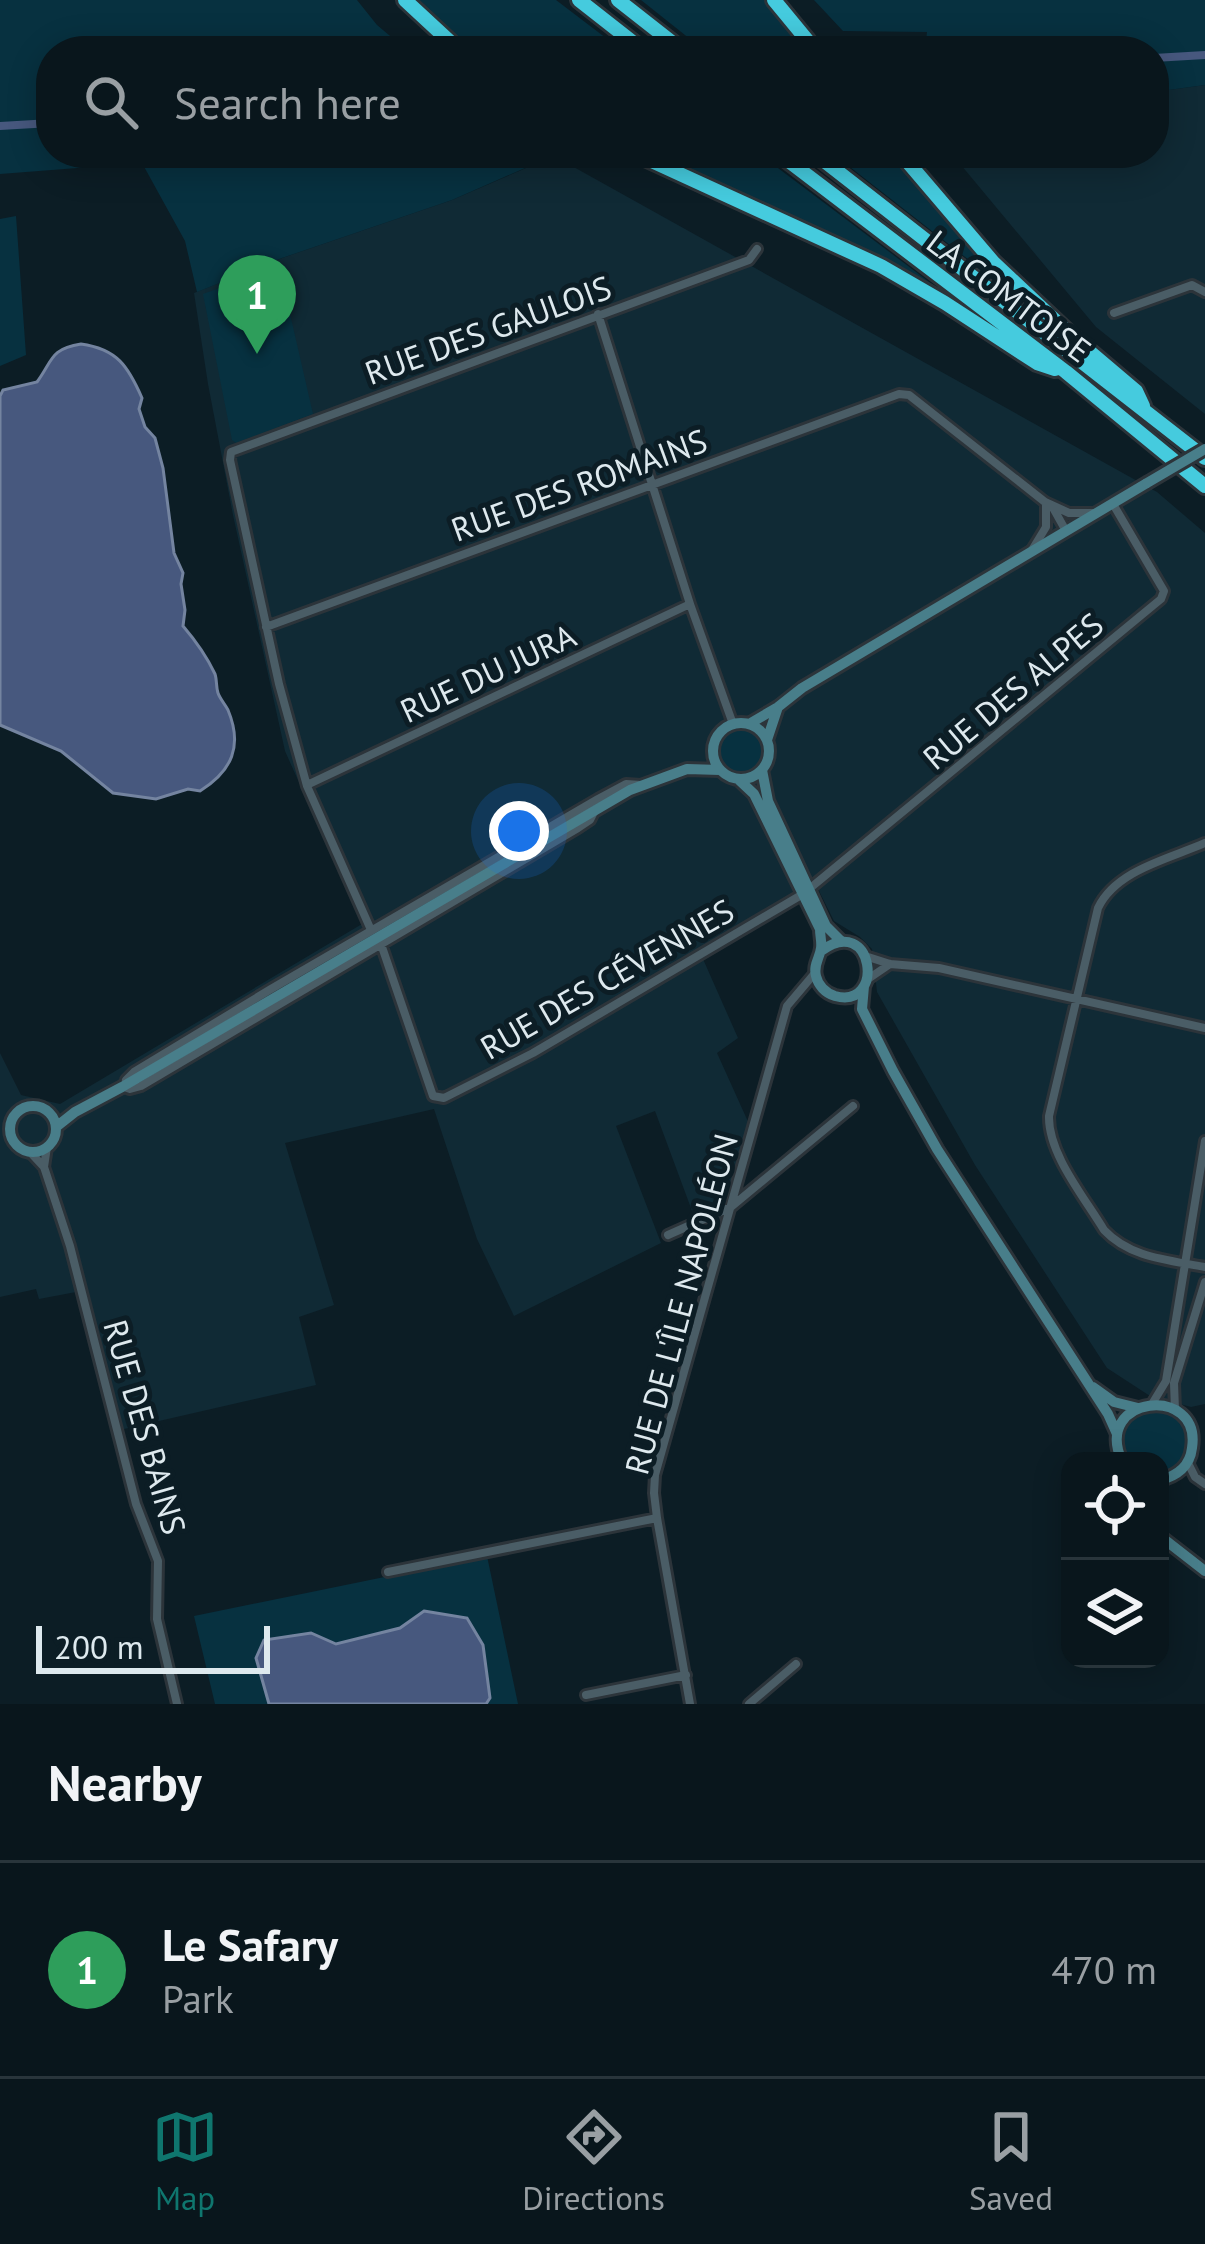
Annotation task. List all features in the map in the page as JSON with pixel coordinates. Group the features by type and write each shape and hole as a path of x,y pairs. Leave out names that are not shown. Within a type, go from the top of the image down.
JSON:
{"highway":[{"path":"405,0 444,36"},
{"path":"579,0 625,36"},
{"path":"618,0 664,36"},
{"path":"774,0 804,36"},
{"path":"667,168 881,266 1037,364 1066,372"},
{"name":"LA COMTOISE","path":"798,168 1066,372 1205,486"},
{"name":"LA COMTOISE","path":"833,168 1205,458"},
{"path":"913,168 993,262 1136,391 1145,411"}],"main road":[{"path":"56,1127 595,810 641,784 687,769 713,749 719,734 733,724 749,724 814,680 1205,449"},
{"path":"767,740 778,707"},
{"path":"738,779 762,770 769,756 763,733 749,724"},
{"path":"713,749 720,770"},
{"path":"687,769 720,770 754,794 826,926 842,942"},
{"path":"762,770 768,801 820,929 821,952"},
{"path":"862,1009 869,971 865,956 851,944 835,943 817,958 815,973 822,988 862,1009 937,1149 1089,1384 1117,1434 1118,1452"},
{"path":"842,997 857,992 866,982"},
{"path":"14,1140 14,1116 24,1108 75,1112"},
{"path":"14,1140 30,1152 47,1147 56,1127 50,1113"},
{"path":"0,1149 14,1140"},
{"path":"1089,1384 1114,1402 1138,1408"},
{"path":"1117,1434 1138,1408 1152,1404 1175,1410 1188,1423 1190,1457"},
{"path":"1188,1423 1205,1424"},
{"path":"1169,1476 1178,1473 1205,1441"},
{"path":"1169,1543 1205,1571"}],"street":[{"name":"RUE DES GAULOIS","path":"266,627 231,452 748,260 758,249"},
{"path":"1114,313 1192,285 1205,292"},
{"path":"598,314 733,724"},
{"name":"RUE DES ROMAINS","path":"266,627 899,394 909,394 1048,503"},
{"path":"1048,503 1075,514 1096,513"},
{"path":"1048,503 1066,531"},
{"path":"1030,552 1046,527 1048,503"},
{"name":"RUE DES ALPES","path":"806,891 1161,599 1164,591 1113,504"},
{"name":"RUE DU JURA","path":"307,785 690,604"},
{"path":"266,627 307,785 371,930"},
{"path":"595,810 578,828 141,1086 122,1087 134,1072 371,930 598,799 626,784 641,784"},
{"path":"1204,843 1126,878 1103,897 1075,999 1048,1130 1113,1240 1139,1253 1205,1267"},
{"name":"RUE DES CÉVENNES","path":"381,944 433,1096 444,1098 532,1053 806,891"},
{"path":"865,956 1205,1028"},
{"path":"866,982 890,964"},
{"name":"RUE DE L'ÎLE NAPOLÉON","path":"690,1704 657,1518 656,1475 787,1006 815,973"},
{"path":"797,994 822,988"},
{"path":"668,1235 731,1207 853,1106"},
{"path":"1152,1404 1166,1381 1205,1141"},
{"name":"RUE DES BAINS","path":"44,1167 47,1147"},
{"name":"RUE DES BAINS","path":"30,1152 44,1167 70,1246 136,1504 158,1561 157,1619 177,1704"},
{"path":"1175,1410 1174,1383 1205,1282"},
{"path":"1190,1457 1196,1477"},
{"path":"1178,1473 1205,1484"},
{"path":"388,1572 657,1518"},
{"path":"749,1704 796,1664"},
{"path":"586,1695 686,1676"}],"shaded area":[{"path":"0,0 357,0 390,36 36,36 36,168 77,168 0,174"},
{"path":"411,0 556,0 603,36 450,36"},
{"path":"641,0 766,0 796,36 686,36"},
{"path":"814,0 1205,0 1205,85 1169,90 1169,36 927,36 927,32 843,31"},
{"path":"1205,85 1205,414 1096,327 964,168 1169,168 1169,90"},
{"path":"145,168 525,168 452,200 197,292 185,241"},
{"path":"526,168 576,168 1157,492 1205,533 1205,1404 1191,1407 1150,1396 1107,1368 975,1165 877,992 872,949 834,921 818,889 703,959 738,1038 717,1053 750,1126 727,1205 695,1219 655,1111 616,1126 661,1243 514,1316 477,1239 434,1109 285,1143 334,1305 299,1317 316,1385 111,1432 76,1292 39,1299 36,1289 0,1297 0,1053 21,1095 60,1104 362,924 285,751 233,515 194,293 452,200"},
{"path":"674,168 778,168 985,324"},
{"path":"851,168 904,168 1019,299"},
{"path":"16,216 26,355 0,366 0,219"},
{"path":"279,266 313,414 236,443 203,294"},
{"path":"81,344 104,350 120,361 142,398 139,409 155,438 174,553 183,573 183,626 212,668 232,723 232,756 220,775 200,791 188,789 156,799 113,793 61,751 0,725 0,396 3,390 37,382 58,352"},
{"path":"741,730 757,736 763,752 757,768 741,774 725,768 719,752 725,736"},
{"path":"1159,1408 1182,1422 1188,1442 1186,1455 1175,1469 1169,1472 1169,1452 1124,1452 1123,1431 1139,1415"},
{"path":"487,1556 518,1704 486,1704 490,1698 424,1611 401,1628 336,1644 311,1633 256,1658 269,1704 215,1704 194,1616"},
{"path":"424,1611 467,1618 483,1645 490,1698 486,1704 269,1704 256,1658 264,1640 311,1633 336,1644 400,1628"}],"waterway":[{"path":"1169,57 1205,55"},
{"path":"0,126 36,124"}],"place":[{"name":"Le Safary","path":"257,354"}]}
